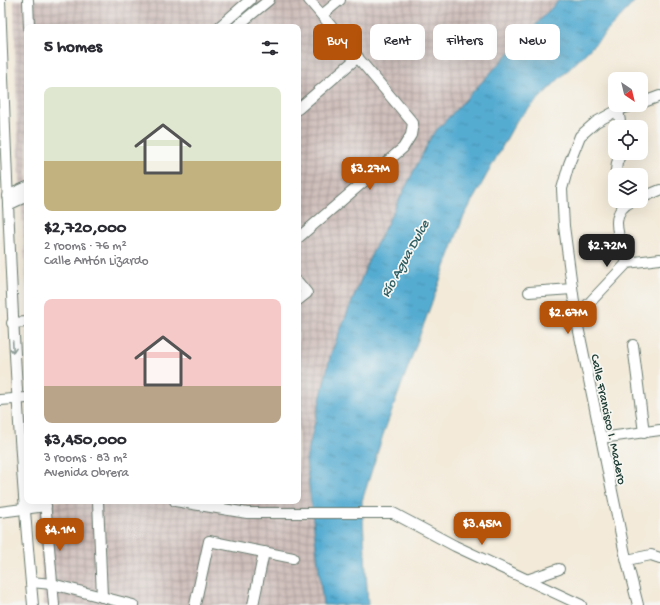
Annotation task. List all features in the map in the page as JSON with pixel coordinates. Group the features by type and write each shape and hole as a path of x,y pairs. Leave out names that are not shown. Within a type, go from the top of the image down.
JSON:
{"street":[{"path":"0,0 2,134 7,200 5,270 12,323 16,399 24,477 24,510 33,605"},
{"path":"28,0 29,24"},
{"path":"222,24 250,0"},
{"path":"240,24 269,0"},
{"path":"310,0 330,24"},
{"path":"322,15 340,0"},
{"path":"301,106 355,60"},
{"path":"301,235 403,148 412,136 413,123 360,60"},
{"path":"648,100 660,96"},
{"name":"Calle Francisco I. Madero","path":"614,112 596,122 580,136 569,164 562,189 564,226 576,317 626,560 638,605"},
{"path":"7,200 24,189"},
{"path":"648,195 660,190"},
{"path":"7,200 24,197"},
{"path":"622,208 619,211 616,223 627,263"},
{"path":"576,317 627,263 660,259"},
{"path":"301,286 307,293 301,298"},
{"path":"529,292 572,290"},
{"path":"12,323 24,322"},
{"path":"633,345 644,433"},
{"path":"0,400 24,398"},
{"path":"601,438 660,430"},
{"path":"0,512 24,510 45,504 54,605"},
{"path":"98,504 102,597"},
{"path":"193,504 247,513 393,513 455,546 527,580 560,600 581,605"},
{"path":"195,605 209,541 293,558"},
{"path":"254,605 264,552"},
{"path":"626,560 651,555 660,558"},
{"path":"527,580 559,569"},
{"path":"31,582 52,584 133,605"}],"shaded area":[{"path":"14,0 559,0 536,24 505,24 505,57 432,135 370,257 331,353 306,460 323,605 44,605 38,504 301,504 301,24 24,24 24,245 17,122"}],"water":[{"name":"Río Agua Dulce","path":"559,0 636,0 597,42 517,120 463,218 383,435 362,501 368,605 323,605 306,460 331,353 370,257 432,135 505,57 505,60 560,60 560,24 536,24"}]}
